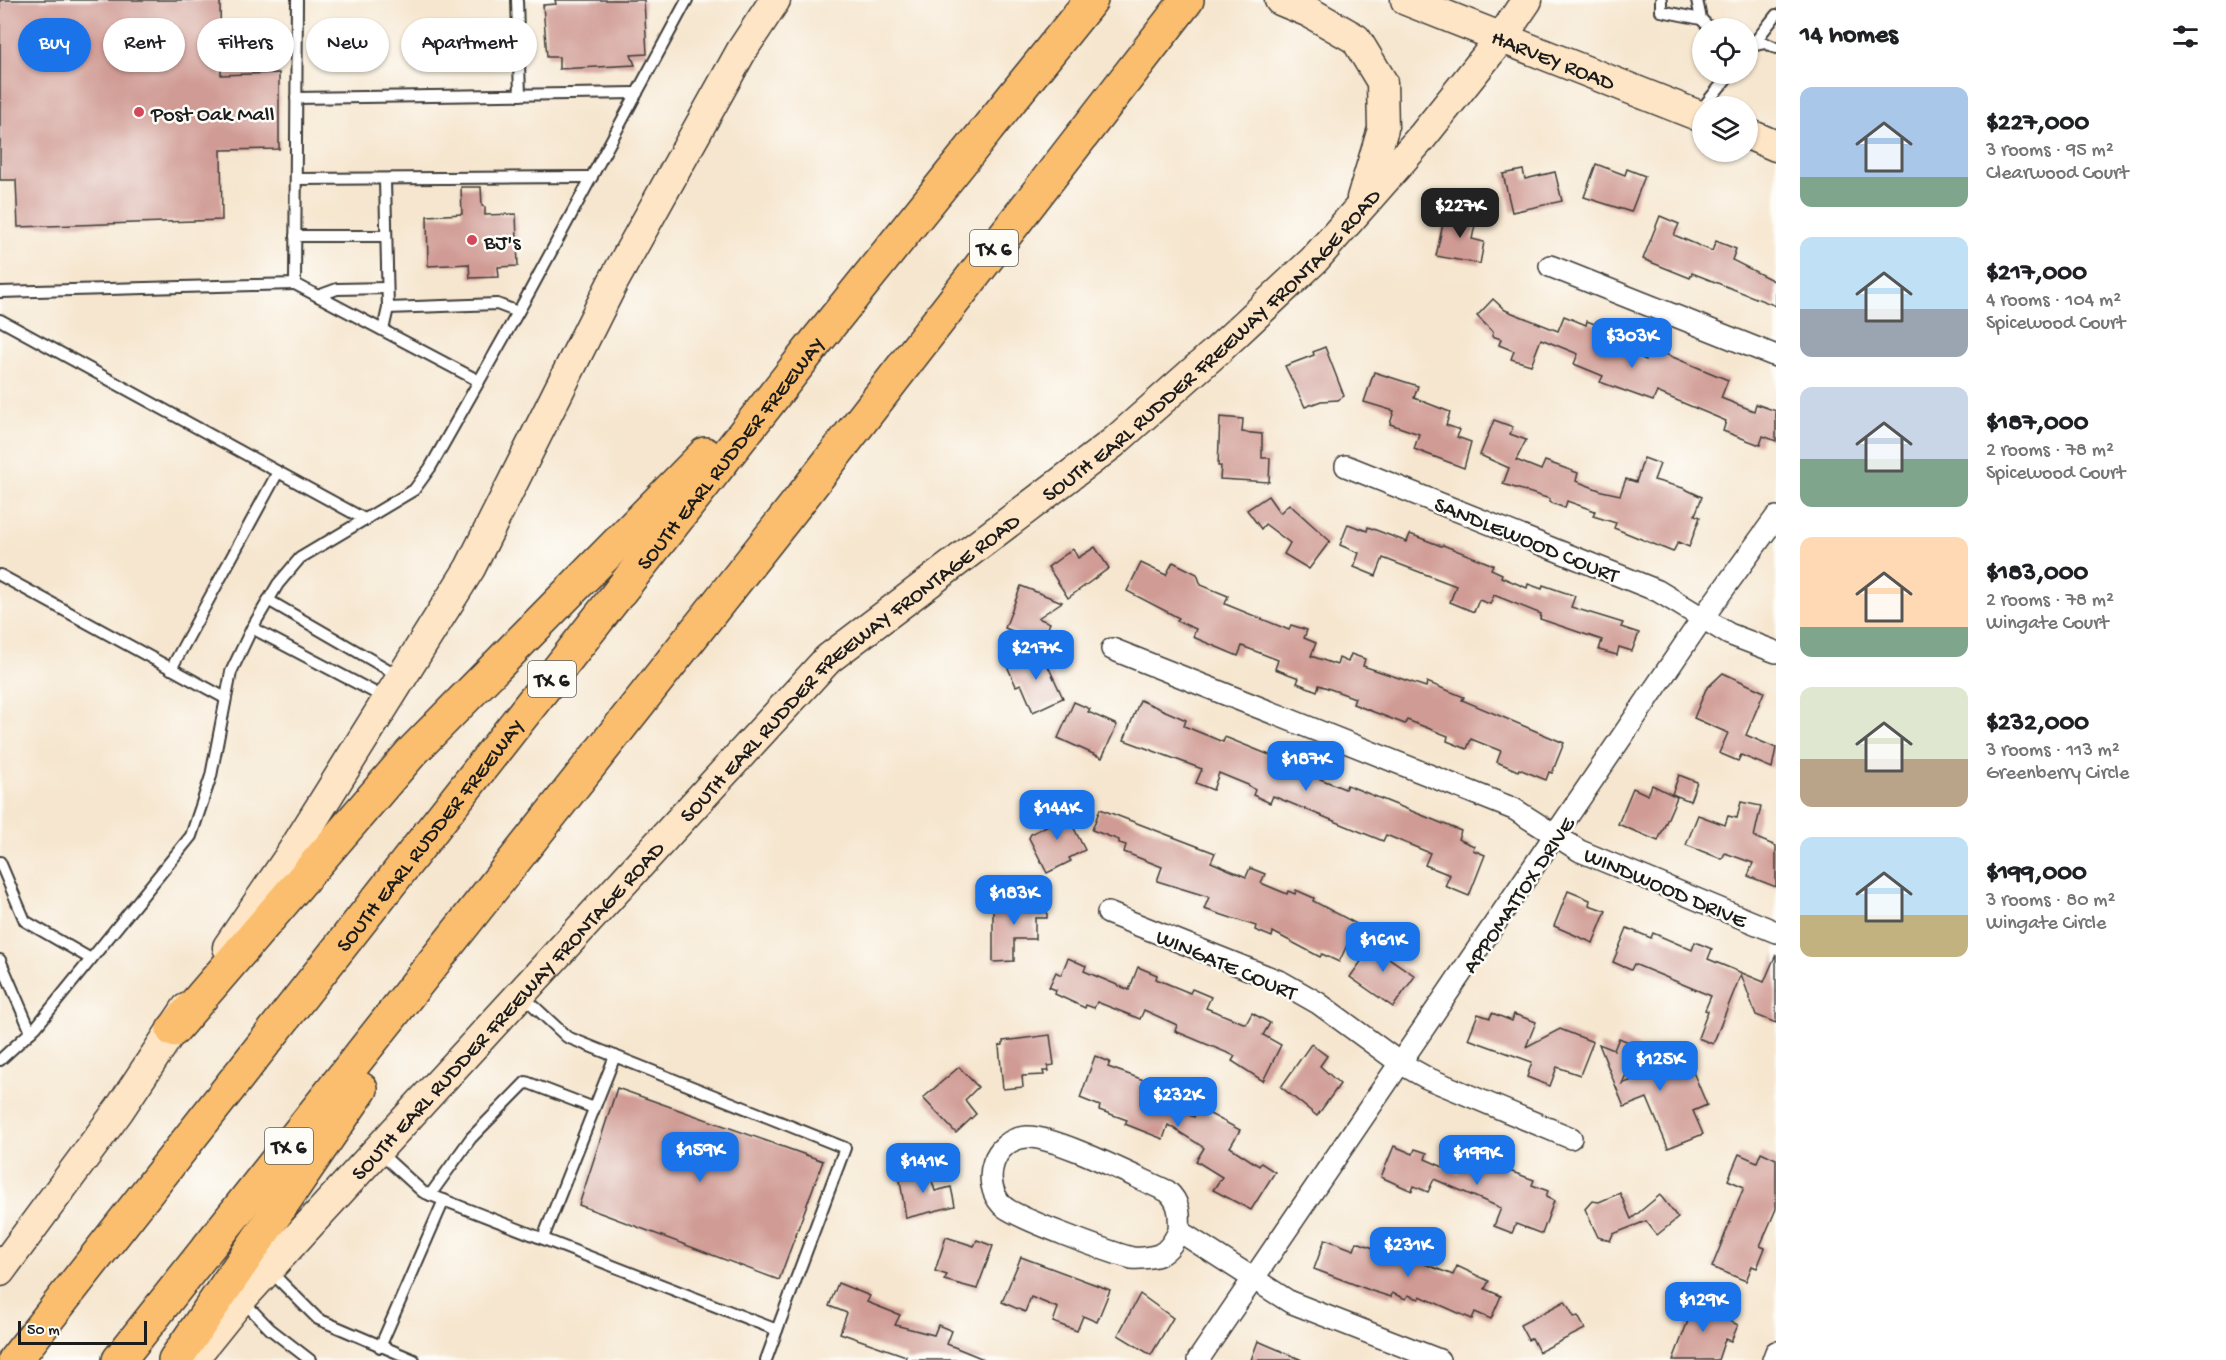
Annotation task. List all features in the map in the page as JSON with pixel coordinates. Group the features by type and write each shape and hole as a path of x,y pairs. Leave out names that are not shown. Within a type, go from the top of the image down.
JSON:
{"highway":[{"name":"SOUTH EARL RUDDER FREEWAY","path":"15,1360 816,342 1091,0"},
{"name":"TX 6","path":"119,1360 795,506 1187,0"},
{"path":"173,1030 411,753 816,342"},
{"path":"175,1360 254,1241 410,1018 459,933"}],"main road":[{"path":"0,1271 9,1243 119,1110 288,859 470,568 614,282 742,50 775,0"},
{"path":"1280,0 1309,12 1356,39 1382,82 1383,129 1358,210"},
{"name":"HARVEY ROAD","path":"1406,0 1692,108"},
{"name":"SOUTH EARL RUDDER FREEWAY FRONTAGE ROAD","path":"192,1360 241,1299 828,659 1113,442 1218,350 1297,276 1422,137 1502,38 1527,0"},
{"path":"1758,138 1776,146"}],"street":[{"path":"1551,266 1776,356"},
{"name":"SANDLEWOOD COURT","path":"1346,466 1658,591 1704,616 1729,634 1776,652"},
{"name":"APPOMATTOX DRIVE","path":"1198,1360 1557,836 1704,616 1776,517"},
{"name":"WINDWOOD DRIVE","path":"1112,649 1514,809 1580,851 1776,932"},
{"name":"WINGATE COURT","path":"1108,913 1281,982 1318,1003 1401,1063 1427,1078 1571,1138"},
{"path":"1028,1137 1053,1141 1167,1191 1175,1198 1180,1215 1179,1231 1171,1246 1158,1255 1134,1258 1010,1212 992,1191 990,1178 992,1166 999,1150 1013,1141 1028,1137"},
{"path":"1179,1231 1252,1280 1290,1302 1439,1360"},
{"path":"1773,1360 1776,1352"}],"lane":[{"path":"295,284 297,0"},
{"path":"517,0 520,95"},
{"path":"0,1060 31,1032 191,836 211,776 231,672 252,628 278,584 300,558 414,490 430,468 519,312 687,0"},
{"path":"1661,0 1660,11 1696,18"},
{"path":"1697,0 1701,18"},
{"path":"1758,38 1776,15"},
{"path":"1758,46 1765,43 1776,48"},
{"path":"296,98 637,93"},
{"path":"296,179 592,177"},
{"path":"383,330 388,308 385,180"},
{"path":"295,236 386,236"},
{"path":"0,292 295,284 479,381"},
{"path":"318,296 337,289 387,288"},
{"path":"388,308 497,304 519,312"},
{"path":"0,320 366,520"},
{"path":"171,669 278,472"},
{"path":"0,575 225,698"},
{"path":"268,600 394,688"},
{"path":"252,628 394,688"},
{"path":"0,862 25,921 91,959"},
{"path":"0,960 31,1032"},
{"path":"522,995 567,1037 845,1148 766,1360"},
{"path":"543,1239 615,1056"},
{"path":"430,1195 471,1138 526,1082 594,1108"},
{"path":"378,1151 423,1192 777,1330"},
{"path":"380,1347 444,1200"},
{"path":"268,1270 318,1319 414,1360"},
{"path":"241,1299 270,1329 310,1360"}],"building":[{"name":"Post Oak Mall","path":"0,0 220,0 220,18 197,18 197,72 221,72 221,75 279,73 279,149 221,150 222,220 18,227 16,180 0,180"},
{"path":"555,0 644,0 647,54 631,55 635,65 559,69 559,57 547,57 543,5 556,4"},
{"path":"1596,164 1625,175 1627,169 1645,176 1631,212 1584,197"},
{"path":"1523,170 1525,179 1555,172 1562,201 1512,212 1503,174"},
{"name":"BJ's","path":"461,187 481,187 485,215 516,214 518,266 498,267 499,277 470,278 469,264 428,266 427,216 462,214"},
{"path":"1446,210 1477,216 1472,239 1484,242 1480,264 1436,256"},
{"path":"1660,216 1679,224 1674,235 1712,251 1716,241 1736,249 1732,260 1776,282 1776,306 1692,273 1690,278 1643,259"},
{"path":"1493,299 1505,310 1558,331 1564,316 1586,325 1587,321 1612,331 1607,344 1646,360 1651,348 1728,380 1721,398 1754,411 1756,404 1776,411 1776,441 1763,436 1760,445 1723,431 1726,421 1657,392 1653,401 1600,382 1603,376 1574,364 1578,354 1541,339 1531,365 1511,359 1514,351 1499,345 1501,339 1492,336 1493,332 1477,316"},
{"path":"1325,347 1344,396 1338,400 1321,401 1305,407 1285,366 1314,355 1313,352"},
{"path":"1374,372 1418,386 1414,398 1450,412 1446,425 1460,430 1457,437 1471,442 1464,468 1414,449 1419,434 1390,424 1394,411 1364,402"},
{"path":"1220,417 1243,419 1242,432 1262,434 1262,458 1270,458 1269,482 1220,479 1221,466 1218,466"},
{"path":"1494,420 1513,427 1510,434 1526,440 1516,460 1541,470 1545,461 1578,473 1576,481 1602,491 1620,495 1626,479 1636,482 1644,458 1660,464 1654,480 1683,488 1702,497 1695,515 1700,517 1689,547 1678,542 1673,552 1614,528 1616,523 1593,516 1595,511 1567,501 1565,508 1549,502 1550,499 1503,484 1509,468 1480,455"},
{"path":"1268,496 1280,513 1289,504 1330,541 1309,569 1284,554 1290,543 1265,524 1261,529 1247,510"},
{"path":"1348,524 1367,531 1368,527 1407,542 1410,534 1493,565 1491,569 1502,574 1501,577 1527,588 1528,584 1542,589 1543,585 1575,596 1571,607 1623,623 1621,627 1639,633 1632,651 1619,647 1617,655 1599,650 1602,640 1540,619 1541,614 1494,595 1490,604 1479,600 1474,612 1450,602 1456,586 1383,558 1376,576 1354,567 1359,553 1340,545"},
{"path":"1095,547 1109,568 1068,598 1048,567 1073,549 1078,558"},
{"path":"1173,562 1197,574 1201,585 1228,596 1225,604 1289,630 1291,625 1307,630 1304,638 1316,643 1311,656 1337,665 1339,658 1348,662 1351,654 1365,659 1363,666 1426,687 1427,682 1464,697 1462,700 1564,743 1552,773 1549,772 1546,780 1519,769 1518,771 1497,762 1501,751 1471,739 1467,749 1447,741 1448,736 1407,720 1405,724 1353,704 1355,698 1319,685 1317,691 1297,683 1299,678 1275,669 1278,660 1242,646 1238,656 1193,637 1196,629 1177,621 1179,618 1127,591 1141,563 1166,575"},
{"path":"1021,586 1062,602 1038,618 1050,623 1042,643 1005,628"},
{"path":"1040,649 1063,698 1033,712 1021,684 1016,686 1008,668"},
{"path":"1723,673 1764,692 1746,735 1776,748 1772,768 1741,755 1738,761 1719,753 1728,733 1694,718 1706,689"},
{"path":"1140,700 1186,720 1184,726 1223,742 1225,737 1304,769 1303,772 1345,789 1347,785 1461,831 1458,839 1474,846 1473,850 1485,855 1469,896 1445,886 1450,875 1425,865 1430,853 1386,835 1383,841 1273,796 1270,803 1253,795 1255,790 1248,785 1219,773 1213,790 1196,783 1202,769 1124,740"},
{"path":"1074,702 1090,709 1088,712 1117,725 1102,758 1058,738"},
{"path":"1679,775 1697,782 1690,801 1672,794"},
{"path":"1652,785 1677,797 1658,841 1618,824 1633,788 1648,795"},
{"path":"1741,802 1761,806 1754,837 1776,846 1776,887 1748,876 1753,863 1725,853 1722,859 1686,845 1698,815 1725,825 1728,816 1737,818"},
{"path":"1057,807 1063,807 1085,850 1069,858 1071,861 1047,873 1029,838 1031,834 1052,823 1047,813"},
{"path":"1100,809 1215,853 1211,862 1246,877 1250,868 1265,874 1261,883 1287,894 1288,891 1295,894 1296,890 1357,924 1339,962 1322,954 1320,957 1273,932 1272,937 1255,930 1256,926 1204,909 1209,897 1157,881 1162,867 1124,852 1126,845 1119,843 1119,840 1092,830"},
{"path":"1568,891 1590,900 1589,905 1606,911 1593,943 1554,926"},
{"path":"1047,901 1047,918 1035,918 1035,939 1014,939 1014,961 993,962 993,902"},
{"path":"1627,928 1651,938 1653,933 1692,950 1695,942 1712,949 1708,959 1764,982 1776,954 1776,1023 1756,1015 1741,974 1713,1044 1698,1038 1711,996 1634,964 1631,970 1613,962"},
{"path":"1379,936 1394,945 1386,956 1415,976 1393,1007 1350,977"},
{"path":"1068,958 1086,966 1084,971 1129,990 1138,967 1157,975 1156,979 1190,993 1192,989 1211,997 1206,1008 1246,1024 1252,1013 1270,1023 1263,1035 1281,1045 1263,1081 1232,1061 1235,1056 1175,1031 1177,1025 1144,1010 1140,1019 1097,1002 1094,1008 1086,1005 1085,1008 1055,994 1056,990 1049,987 1056,972 1061,975"},
{"path":"1492,1013 1512,1021 1514,1014 1536,1022 1526,1047 1560,1029 1593,1042 1580,1075 1557,1067 1550,1086 1527,1077 1532,1062 1468,1039 1478,1014 1490,1018"},
{"path":"1050,1035 1054,1065 1048,1066 1049,1071 1043,1071 1044,1075 1022,1076 1023,1087 1003,1089 999,1046 1003,1045 1003,1041"},
{"path":"1619,1038 1638,1046 1622,1084 1670,1065 1668,1060 1685,1053 1707,1105 1693,1111 1703,1134 1668,1148 1647,1098 1624,1107 1599,1044 1614,1050"},
{"path":"1311,1044 1327,1056 1320,1066 1340,1084 1317,1116 1281,1087"},
{"path":"1095,1056 1110,1062 1108,1067 1152,1083 1154,1079 1167,1084 1165,1090 1175,1094 1170,1107 1194,1117 1199,1108 1240,1130 1230,1147 1259,1166 1261,1163 1275,1172 1251,1210 1213,1190 1222,1177 1196,1161 1204,1148 1197,1143 1168,1125 1163,1139 1125,1124 1127,1120 1099,1110 1100,1106 1080,1098"},
{"path":"959,1067 978,1087 965,1100 976,1114 956,1133 923,1098"},
{"path":"617,1088 823,1161 779,1280 579,1205"},
{"path":"1394,1146 1413,1154 1415,1149 1427,1153 1425,1159 1459,1174 1469,1150 1487,1157 1489,1152 1508,1161 1504,1169 1534,1180 1532,1185 1548,1191 1546,1197 1554,1201 1542,1234 1516,1224 1512,1233 1494,1226 1501,1208 1434,1179 1428,1192 1414,1186 1412,1191 1381,1177"},
{"path":"1761,1152 1776,1159 1776,1209 1760,1246 1765,1248 1757,1268 1752,1266 1746,1281 1712,1267 1744,1187 1728,1180 1739,1154 1757,1162"},
{"path":"928,1167 935,1191 951,1187 955,1206 906,1218 899,1174"},
{"path":"1620,1193 1631,1219 1660,1195 1678,1218 1657,1235 1646,1221 1613,1234 1610,1241 1598,1237 1585,1209 1592,1201 1599,1202"},
{"path":"946,1237 974,1246 977,1240 993,1246 977,1289 944,1280 947,1275 935,1271"},
{"path":"1325,1239 1354,1250 1357,1242 1395,1256 1396,1253 1453,1275 1457,1266 1489,1281 1485,1289 1501,1296 1491,1319 1475,1312 1472,1319 1420,1296 1419,1299 1408,1295 1406,1299 1392,1293 1391,1297 1372,1291 1314,1269"},
{"path":"1021,1257 1110,1290 1097,1322 1083,1316 1077,1331 1053,1322 1058,1308 1031,1297 1025,1312 1002,1302"},
{"path":"838,1283 870,1296 867,1302 900,1315 895,1325 934,1335 938,1325 952,1331 947,1344 986,1360 905,1360 906,1356 840,1333 847,1313 829,1306"},
{"path":"1140,1294 1173,1318 1151,1355 1118,1335"},
{"path":"1685,1296 1718,1309 1716,1314 1738,1325 1731,1341 1725,1339 1718,1360 1673,1360 1691,1313 1680,1309"},
{"path":"1565,1301 1574,1317 1578,1316 1585,1329 1539,1352 1532,1338 1528,1340 1520,1325"},
{"path":"1258,1341 1302,1360 1251,1360"}],"place":[{"name":"Post Oak Mall","path":"139,112"},
{"name":"BJ's","path":"472,240"}]}
